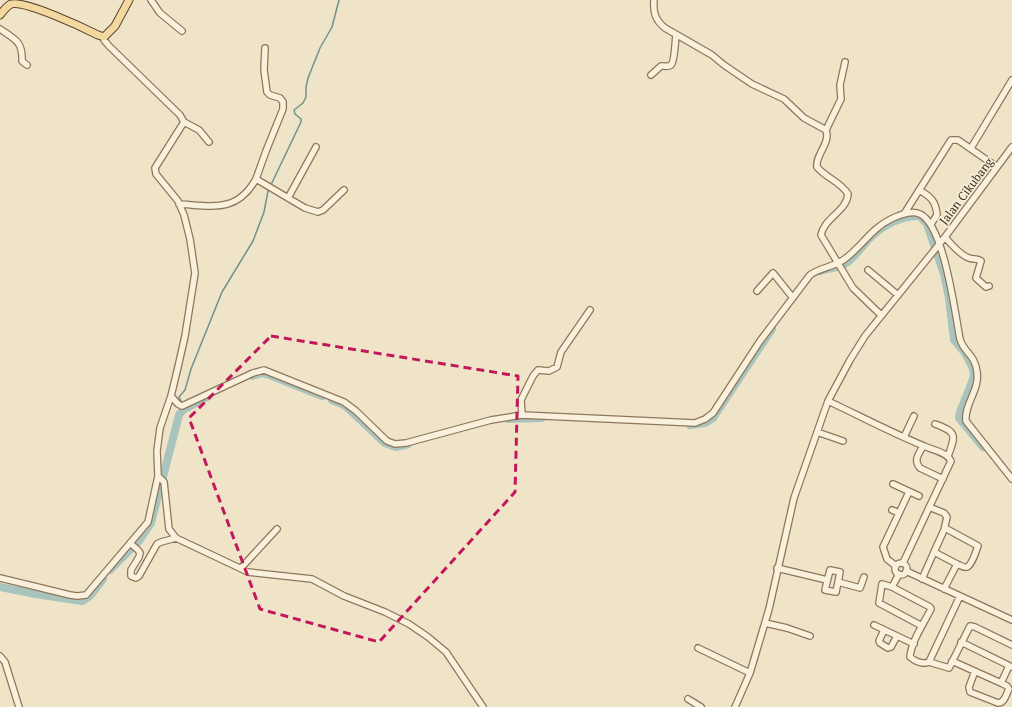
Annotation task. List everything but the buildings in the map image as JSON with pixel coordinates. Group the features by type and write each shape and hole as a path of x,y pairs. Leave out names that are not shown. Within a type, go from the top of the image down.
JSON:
{"main road":[{"path":"0,15 12,2 57,16 98,36 104,36 115,26 129,0"}],"street":[{"path":"150,0 160,13 182,31"},
{"path":"654,0 655,18 658,23 712,55 752,84 784,99 800,116 826,130"},
{"path":"0,29 18,41 23,52 22,61 27,65"},
{"path":"652,75 661,66 668,66 671,64 676,35"},
{"path":"104,36 104,40 109,46 180,115 184,122 199,130 209,142"},
{"path":"179,204 212,206 233,203 243,197 256,179 283,109 283,102 280,98 270,95 267,92 264,70 265,48"},
{"path":"846,62 840,85 841,99 826,130 827,135 824,147 818,159 817,168 842,186 848,194 848,197 834,217 825,225 821,233 822,238 857,294 881,315"},
{"path":"971,148 1012,80"},
{"path":"184,122 155,168 156,174 179,204 184,215 190,239 195,273 185,336 171,396 160,428 157,451 161,478 168,506 169,529 176,538 241,568 254,573 312,579 344,596 409,624 446,652 482,707"},
{"path":"904,214 951,140 958,140 998,167"},
{"path":"288,198 316,147"},
{"name":"Jalan Cikubang","path":"735,707 750,674 765,623 794,498 828,401 853,354 881,315 945,237 1012,147"},
{"path":"256,179 305,208 318,212 323,210 344,190"},
{"path":"919,190 929,195 935,203 936,215 931,224"},
{"path":"171,396 178,404 182,406 253,372 264,370 344,402 356,411 387,441 395,444 406,443 491,420 522,415 695,423 714,413 760,341 813,273 840,266 879,226 891,219 914,212 926,217 931,224 937,247 949,277 960,339 962,344 974,359 977,371 977,384 966,413 966,421 1012,479"},
{"path":"945,237 964,255 970,259 977,258 981,261 976,278 986,287 989,286"},
{"path":"868,270 898,295"},
{"path":"757,291 773,273 793,298"},
{"path":"522,415 520,400 533,376 538,370 549,371 557,367 561,352 590,310"},
{"path":"828,401 923,446 948,456"},
{"path":"904,437 914,416"},
{"path":"903,563 950,461 948,456 954,442 953,434 935,424"},
{"path":"817,432 843,441"},
{"path":"923,446 916,460 917,465 920,468 943,478"},
{"path":"0,578 70,595 82,596 89,592 133,545 148,522 161,478"},
{"path":"893,484 919,496"},
{"path":"899,574 896,571 896,566 887,559 883,547 909,492"},
{"path":"922,579 944,528 946,516 929,506"},
{"path":"892,510 899,513"},
{"path":"934,552 957,564 967,567 978,546 944,528"},
{"path":"241,568 278,529"},
{"path":"133,545 138,550 140,555 130,574 132,577 136,578 139,576 157,544 162,541 176,538"},
{"path":"896,566 899,563 903,563"},
{"path":"903,563 907,566 906,571"},
{"path":"944,589 957,564"},
{"path":"778,568 827,580"},
{"path":"830,570 840,572 838,582 836,592 825,590 830,570"},
{"path":"906,571 1012,620"},
{"path":"899,574 904,574 906,571"},
{"path":"892,587 899,574"},
{"path":"838,582 860,588 864,577"},
{"path":"922,626 879,603 882,584 892,587 930,607 910,657 921,663 929,662 947,669 949,668 968,628 972,626 1012,645"},
{"path":"929,662 960,596"},
{"path":"765,623 787,628 810,636"},
{"path":"874,625 914,644"},
{"path":"884,630 879,641 888,648 891,647 897,636"},
{"path":"961,642 1010,666 1001,683"},
{"path":"698,648 750,674"},
{"path":"0,656 4,662 19,707"},
{"path":"952,661 1001,683 1006,686 1009,689 1003,702 1001,703 970,692 969,687 974,671"},
{"path":"688,699 700,707"}],"highlighted area":[{"path":"271,336 518,376 515,492 379,642 260,609 189,418"}],"waterway":[{"path":"181,401 179,397 185,390 191,369 222,292 253,241 264,212 268,191 301,122 301,119 295,114 294,110 303,103 306,97 308,78 320,48 332,27 339,0"},
{"path":"820,271 846,264 873,235 892,222 906,217 920,216 927,224 944,274 949,298 954,340 965,353 973,368 974,375 959,418 983,447"},
{"path":"690,425 705,423 713,418 772,329"},
{"path":"252,376 262,373 267,374 322,396"},
{"path":"110,570 139,541 151,523 179,415 183,410 209,396"},
{"path":"332,400 344,405 385,443 396,447 408,444"},
{"path":"508,419 542,418"},
{"path":"0,587 82,601 90,596 103,579"}]}
